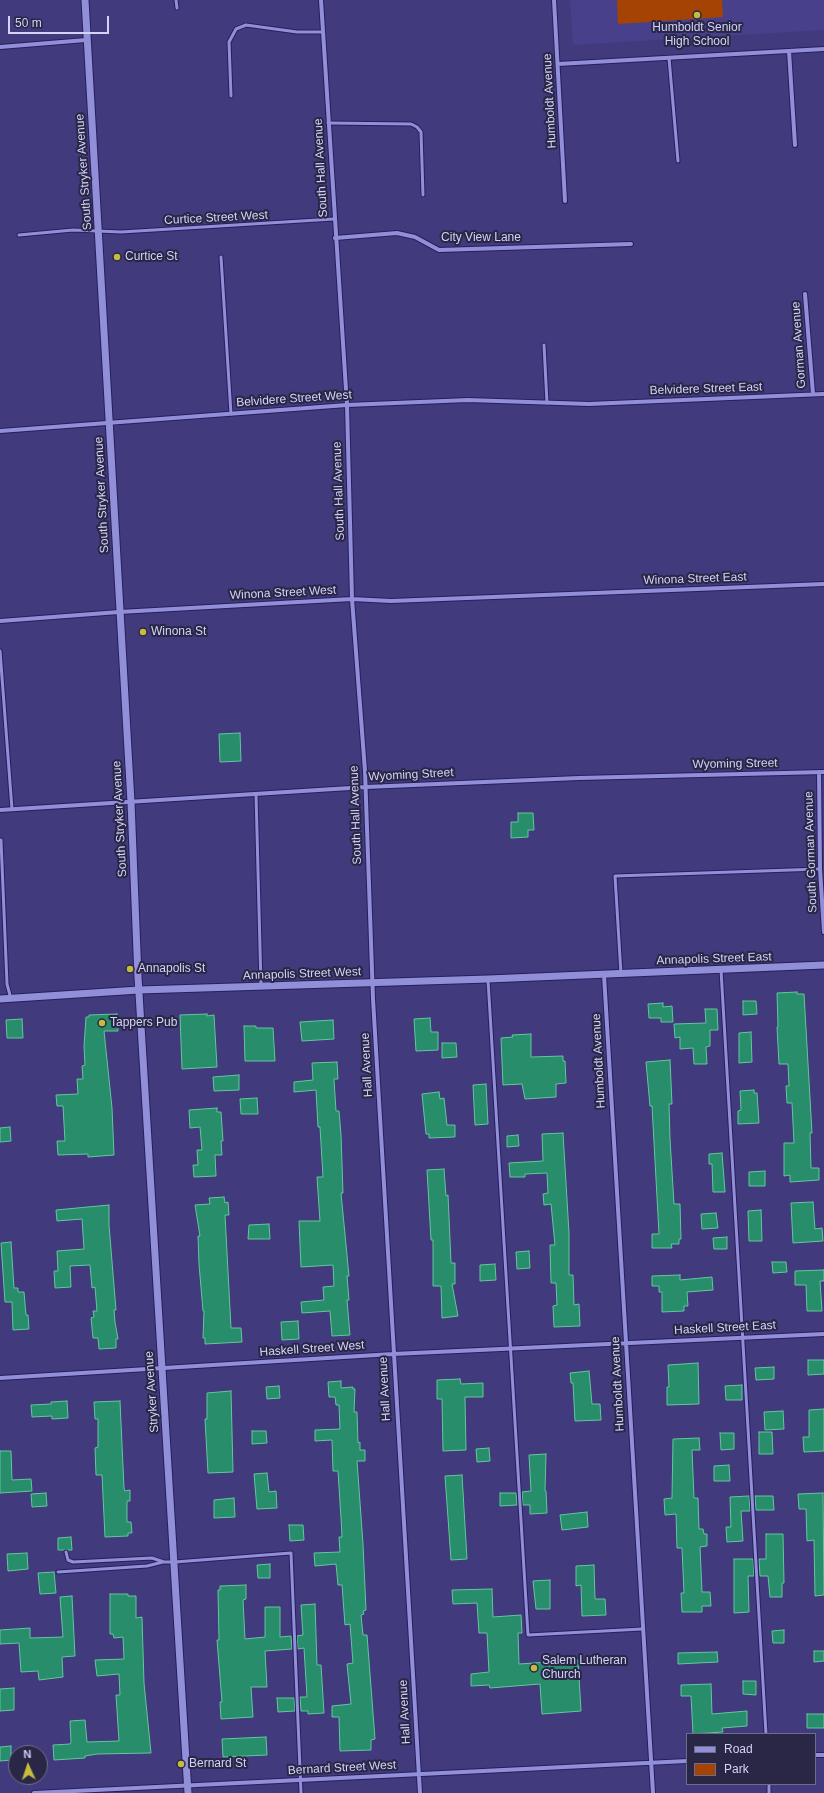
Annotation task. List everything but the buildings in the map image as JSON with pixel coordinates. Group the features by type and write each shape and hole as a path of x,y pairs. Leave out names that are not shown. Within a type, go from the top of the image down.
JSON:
{"street":[{"name":"South Stryker Avenue","path":"84,0 99,232 139,990"},
{"name":"South Hall Avenue","path":"321,0 335,238 347,405 352,600 366,787 372,983"},
{"name":"Humboldt Avenue","path":"554,0 564,201"},
{"path":"0,47 86,40"},
{"path":"558,64 824,49"},
{"path":"789,51 794,145"},
{"name":"City View Lane","path":"335,238 397,233 415,237 439,250 631,244"},
{"name":"Gorman Avenue","path":"805,294 812,394"},
{"name":"Belvidere Street East","path":"589,404 824,394"},
{"name":"Belvidere Street West","path":"0,431 347,405 468,400 589,404"},
{"name":"Winona Street East","path":"567,594 824,584"},
{"name":"Winona Street West","path":"0,621 119,612 352,600 391,601 567,594"},
{"name":"Wyoming Street","path":"0,810 366,787 580,778 822,772"},
{"name":"South Gorman Avenue","path":"822,772 820,869 824,932"},
{"name":"Annapolis Street East","path":"604,975 824,966"},
{"name":"Humboldt Avenue","path":"604,975 653,1793"},
{"name":"Annapolis Street West","path":"0,999 139,990 604,975"},
{"name":"Hall Avenue","path":"372,983 420,1793"},
{"name":"Stryker Avenue","path":"139,990 161,1369 175,1562 187,1789"},
{"name":"Haskell Street East","path":"626,1343 824,1334"},
{"name":"Haskell Street West","path":"0,1378 393,1354 626,1343"},
{"name":"Bernard Street West","path":"34,1793 187,1789 300,1780 686,1761"}],"lane":[{"path":"176,0 177,8"},
{"path":"231,96 229,42 236,29 246,25 297,32 323,32"},
{"path":"669,58 678,161"},
{"path":"328,123 411,124 417,127 421,132 423,195"},
{"name":"Curtice Street West","path":"19,235 73,230 99,232 136,231 334,219"},
{"path":"221,256 231,414"},
{"path":"544,345 547,403"},
{"path":"0,651 12,809"},
{"path":"256,794 262,986"},
{"path":"1,840 7,984 11,999"},
{"path":"621,974 615,876 820,869"},
{"path":"721,970 766,1733"},
{"path":"488,979 512,1348 528,1635 642,1629"},
{"path":"66,1552 68,1560 73,1562 152,1558 164,1562"},
{"path":"58,1572 148,1566 164,1562 291,1553 301,1793"}],"shaded area":[{"name":"Humboldt Senior High School","path":"570,0 824,0 824,30 573,45"}],"green space":[{"path":"617,0 722,0 723,17 618,24"}],"place":[{"name":"Humboldt Senior High School","path":"697,15"},
{"name":"Curtice St","path":"117,257"},
{"name":"Winona St","path":"143,632"},
{"name":"Annapolis St","path":"130,969"},
{"name":"Tappers Pub","path":"102,1023"},
{"name":"Salem Lutheran Church","path":"534,1668"},
{"name":"Bernard St","path":"181,1764"}]}
